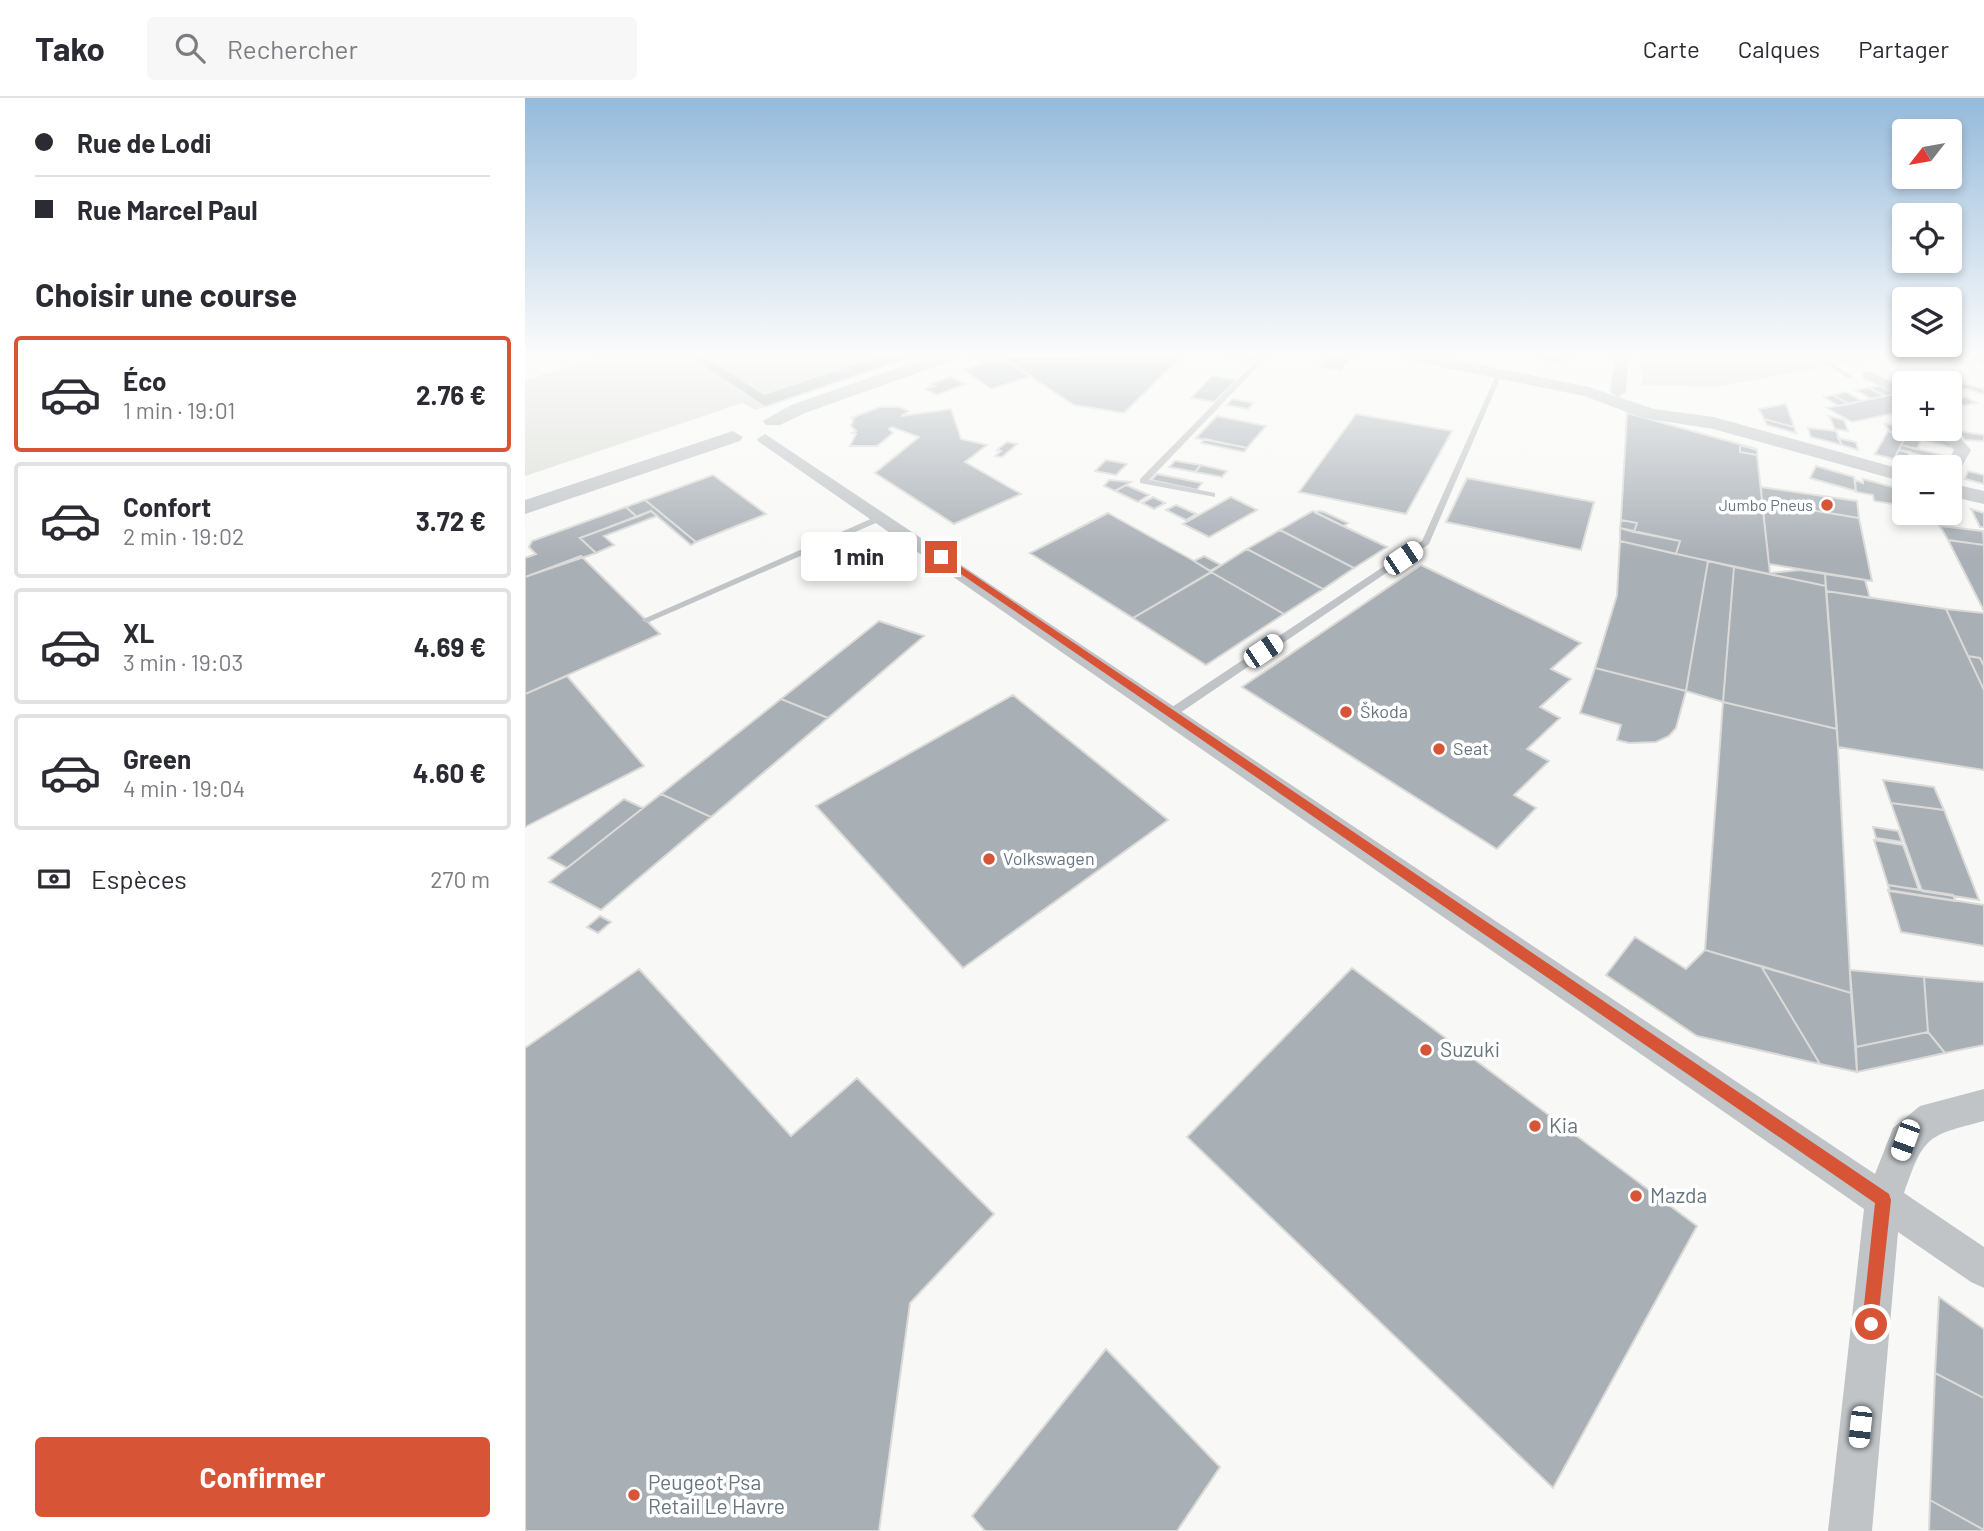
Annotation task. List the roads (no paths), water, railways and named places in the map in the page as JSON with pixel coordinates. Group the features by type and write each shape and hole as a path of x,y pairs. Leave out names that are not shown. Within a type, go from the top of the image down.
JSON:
{"street":[{"path":"525,507 767,423"},
{"path":"1690,423 1714,423 1892,473"},
{"path":"753,429 1984,1269"},
{"path":"1962,492 1984,498"},
{"path":"1850,1531 1884,1200 1905,1140 1932,1118 1984,1105"}],"lane":[{"path":"1200,423 1143,481 1212,495"},
{"path":"1170,714 1426,542 1478,423"},
{"path":"646,620 882,517"}],"place":[{"name":"Jumbo Pneus","path":"1827,505"},
{"name":"Škoda","path":"1346,712"},
{"name":"Seat","path":"1439,749"},
{"name":"Volkswagen","path":"989,859"},
{"name":"Suzuki","path":"1426,1050"},
{"name":"Kia","path":"1535,1126"},
{"name":"Mazda","path":"1636,1196"},
{"name":"Peugeot Psa Retail Le Havre","path":"634,1495"}]}
